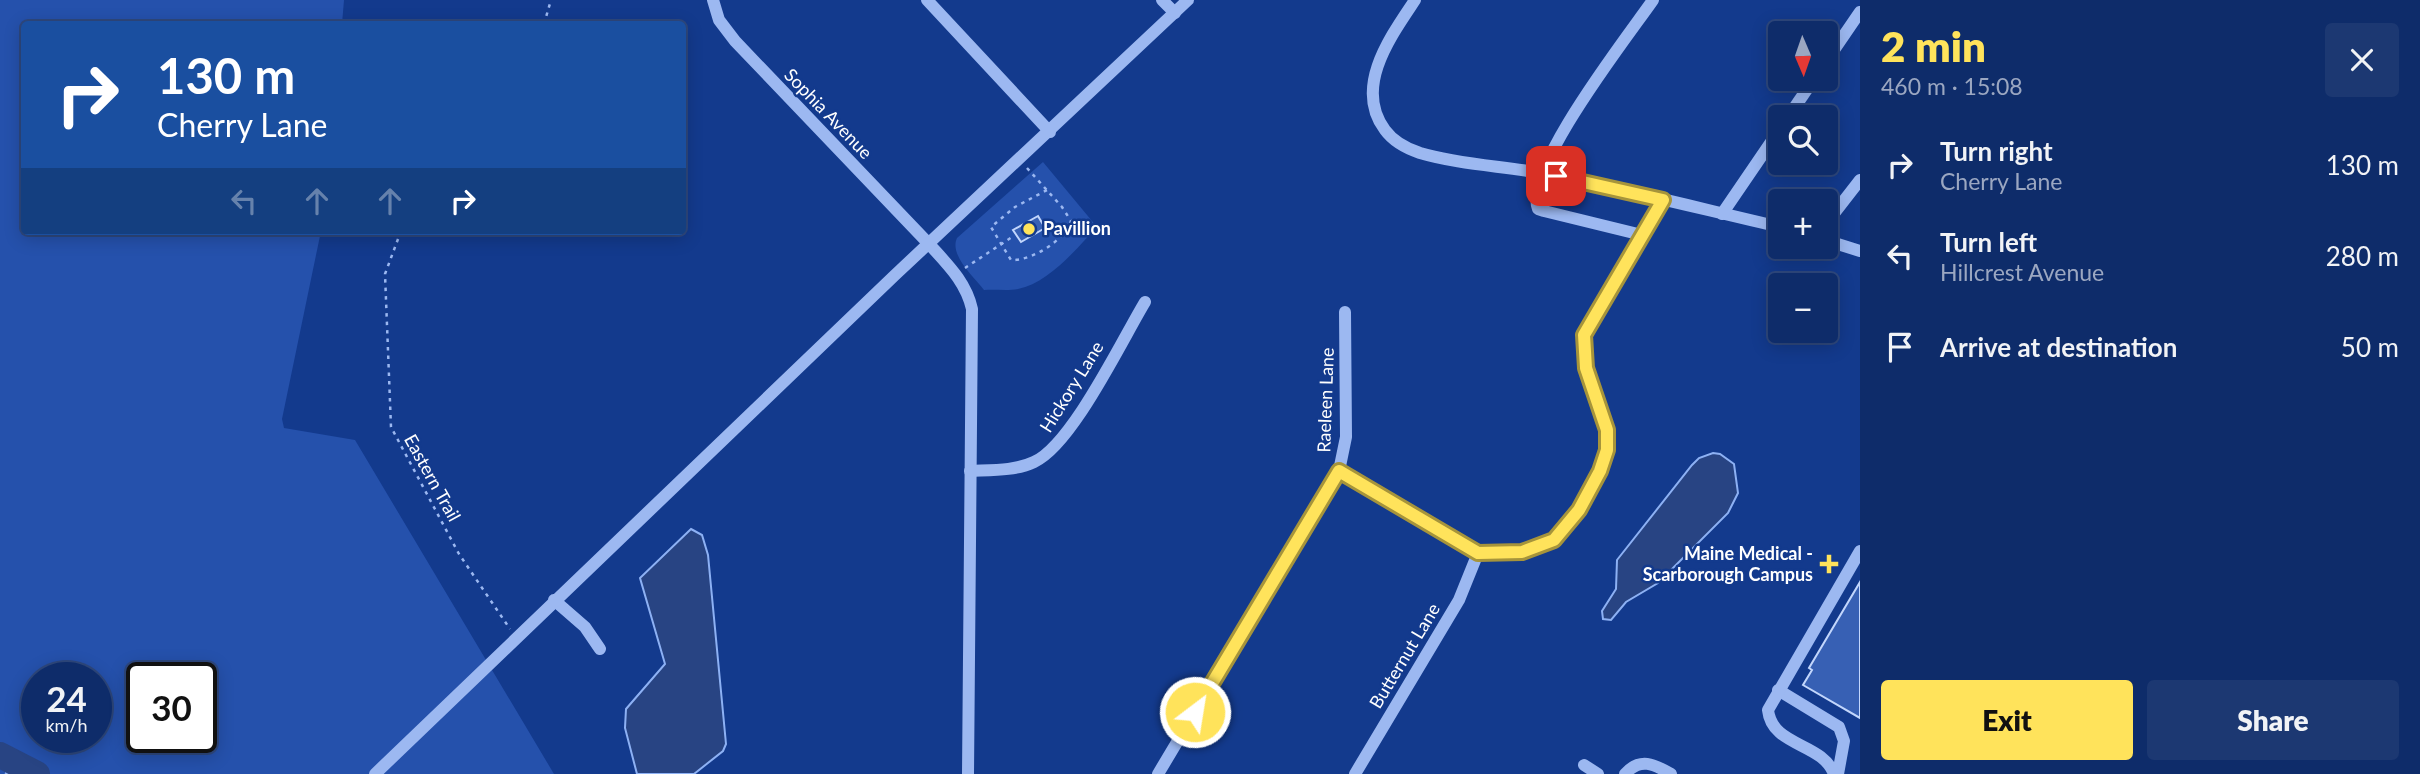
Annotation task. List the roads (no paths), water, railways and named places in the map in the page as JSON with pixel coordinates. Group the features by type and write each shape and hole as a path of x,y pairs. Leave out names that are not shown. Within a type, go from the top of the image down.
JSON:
{"street":[{"name":"Sophia Avenue","path":"713,0 719,20 735,41 956,274 964,285 972,309 968,774"},
{"path":"927,0 1050,132"},
{"path":"1162,0 1175,13"},
{"path":"375,774 554,600 1188,0"},
{"path":"1415,0 1376,71 1374,101 1385,131 1406,147 1420,153 1542,173 1768,224"},
{"path":"1642,235 1538,209 1536,201 1542,173 1556,141 1653,0"},
{"path":"1838,44 1860,12"},
{"path":"1722,214 1768,147"},
{"path":"1838,208 1860,180"},
{"path":"1339,471 1478,553 1522,552 1554,540 1566,528 1591,490 1605,461 1608,440 1586,368 1584,335 1663,200"},
{"path":"1838,244 1860,251"},
{"name":"Hickory Lane","path":"970,471 1021,467 1054,449 1071,427 1144,302"},
{"name":"Raeleen Lane","path":"1158,774 1339,471 1346,437 1345,312"},
{"path":"1836,774 1824,760 1783,735 1773,725 1769,710 1778,690 1860,551"},
{"name":"Butternut Lane","path":"1355,774 1460,600 1478,553"},
{"path":"554,600 585,627 600,649"},
{"path":"1778,690 1839,727 1844,741 1836,774"},
{"path":"1625,774 1636,764 1649,762 1671,774"},
{"path":"1584,765 1598,774"}],"waterway":[{"path":"0,755 37,774"},
{"path":"7,774 13,760"}],"place":[{"name":"Pavillion","path":"1029,229"},
{"name":"Maine Medical - Scarborough Campus","path":"1829,564"}]}
